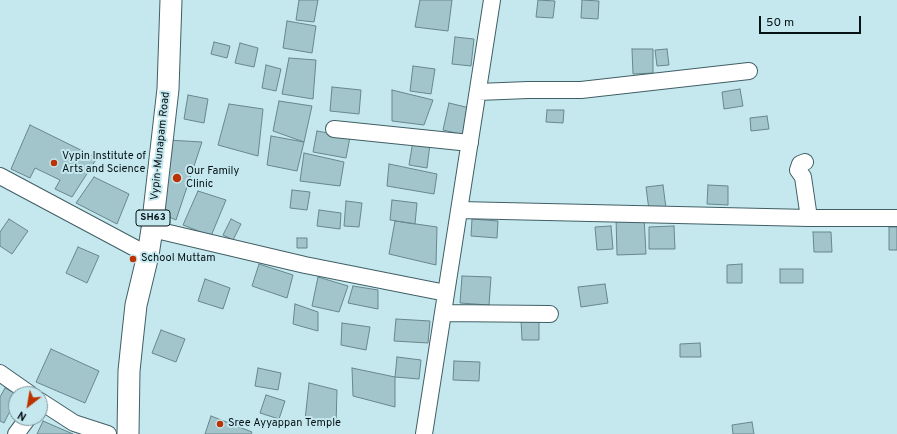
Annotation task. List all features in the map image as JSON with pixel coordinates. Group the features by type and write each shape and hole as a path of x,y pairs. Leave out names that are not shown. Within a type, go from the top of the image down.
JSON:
{"main road":[{"name":"Vypin-Munapam Road","path":"128,434 129,371 136,305 148,255 152,229 168,89 171,0"}],"street":[{"path":"424,434 492,0"},
{"path":"478,92 581,90 749,71"},
{"path":"334,129 470,143"},
{"path":"805,162 800,164 798,170 803,177 810,218"},
{"path":"0,176 148,255"},
{"path":"459,210 810,218 897,218"},
{"path":"152,229 305,265 446,293"},
{"path":"443,313 550,314"},
{"path":"0,373 18,386"},
{"path":"48,406 74,423 108,434"}],"building":[{"path":"299,0 318,0 314,22 296,20"},
{"path":"420,0 452,0 448,31 415,27"},
{"path":"538,0 555,1 553,18 536,17"},
{"path":"582,0 599,1 598,19 581,18"},
{"path":"287,21 316,26 312,53 283,48"},
{"path":"455,37 474,39 471,66 452,64"},
{"path":"214,42 230,46 227,58 211,54"},
{"path":"240,43 258,48 254,67 235,63"},
{"path":"632,49 653,49 653,73 633,74"},
{"path":"667,49 669,65 657,66 655,50"},
{"path":"289,58 316,60 313,99 282,94"},
{"path":"266,65 281,69 276,91 262,88"},
{"path":"413,66 435,69 431,94 410,91"},
{"path":"332,87 361,90 359,114 330,111"},
{"path":"740,89 743,106 724,109 722,92"},
{"path":"392,90 433,100 424,125 392,121"},
{"path":"188,95 208,99 204,123 184,119"},
{"path":"279,101 312,106 304,142 273,131"},
{"path":"449,103 474,109 468,136 443,130"},
{"path":"229,104 263,109 258,156 218,145"},
{"path":"547,110 564,110 563,123 546,122"},
{"path":"767,116 769,129 751,131 750,118"},
{"name":"Vypin Institute of Arts and Science","path":"30,125 97,158 72,197 55,189 60,180 35,168 30,178 11,169"},
{"path":"317,131 350,137 346,158 313,152"},
{"path":"271,136 304,142 297,171 267,165"},
{"name":"Our Family Clinic","path":"168,140 202,142 176,220 160,213"},
{"path":"413,141 430,144 427,168 409,165"},
{"path":"304,153 344,162 340,186 300,181"},
{"path":"389,164 437,174 434,194 387,186"},
{"path":"94,177 129,194 117,224 76,203"},
{"path":"663,185 666,208 649,210 646,187"},
{"path":"708,185 728,186 728,205 707,204"},
{"path":"292,190 310,192 307,210 290,208"},
{"path":"198,191 226,200 211,236 183,225"},
{"path":"392,200 417,203 415,224 390,220"},
{"path":"346,201 362,203 359,227 344,226"},
{"path":"319,210 341,213 340,229 317,226"},
{"path":"644,217 646,254 617,255 616,218"},
{"path":"9,219 28,231 12,254 0,246 0,232"},
{"path":"231,219 241,224 233,240 223,235"},
{"path":"472,219 498,221 497,238 471,236"},
{"path":"395,221 437,227 436,265 389,254"},
{"path":"611,226 613,249 597,250 595,227"},
{"path":"674,226 675,249 649,249 649,227"},
{"path":"889,227 897,227 897,250 889,250"},
{"path":"813,232 831,232 832,252 814,252"},
{"path":"297,238 307,238 307,248 297,248"},
{"path":"78,247 99,256 87,283 66,273"},
{"path":"259,264 293,275 287,298 252,286"},
{"path":"742,264 742,283 727,283 727,265"},
{"path":"780,269 803,269 803,283 780,283"},
{"path":"462,276 491,277 489,305 460,303"},
{"path":"318,277 348,286 339,312 312,306"},
{"path":"205,279 230,288 223,309 198,301"},
{"path":"605,284 608,303 581,307 578,287"},
{"path":"353,286 378,290 378,309 348,303"},
{"path":"295,304 318,312 318,331 293,324"},
{"path":"396,319 430,321 428,343 394,341"},
{"path":"521,319 539,319 539,340 522,340"},
{"path":"342,323 370,327 366,350 341,345"},
{"path":"161,330 185,339 176,362 152,353"},
{"path":"700,343 701,357 680,357 680,344"},
{"path":"51,349 99,371 85,403 36,382"},
{"path":"397,357 421,360 419,379 395,377"},
{"path":"454,361 480,362 479,381 453,380"},
{"path":"258,368 281,373 278,390 255,386"},
{"path":"352,368 395,377 395,407 353,396"},
{"path":"309,383 337,390 336,425 305,420"},
{"path":"5,388 8,390 8,415 4,423 0,421 0,397"},
{"path":"266,395 285,401 279,419 260,413"},
{"name":"Sree Ayyappan Temple","path":"211,416 252,432 251,434 205,434"},
{"path":"752,422 754,434 733,434 732,425"},
{"path":"48,423 73,434 37,434 41,426 48,426"}],"place":[{"name":"Vypin Institute of Arts and Science","path":"54,163"},
{"name":"Our Family Clinic","path":"177,178"},
{"name":"School Muttam","path":"133,259"},
{"name":"Sree Ayyappan Temple","path":"220,424"}]}
